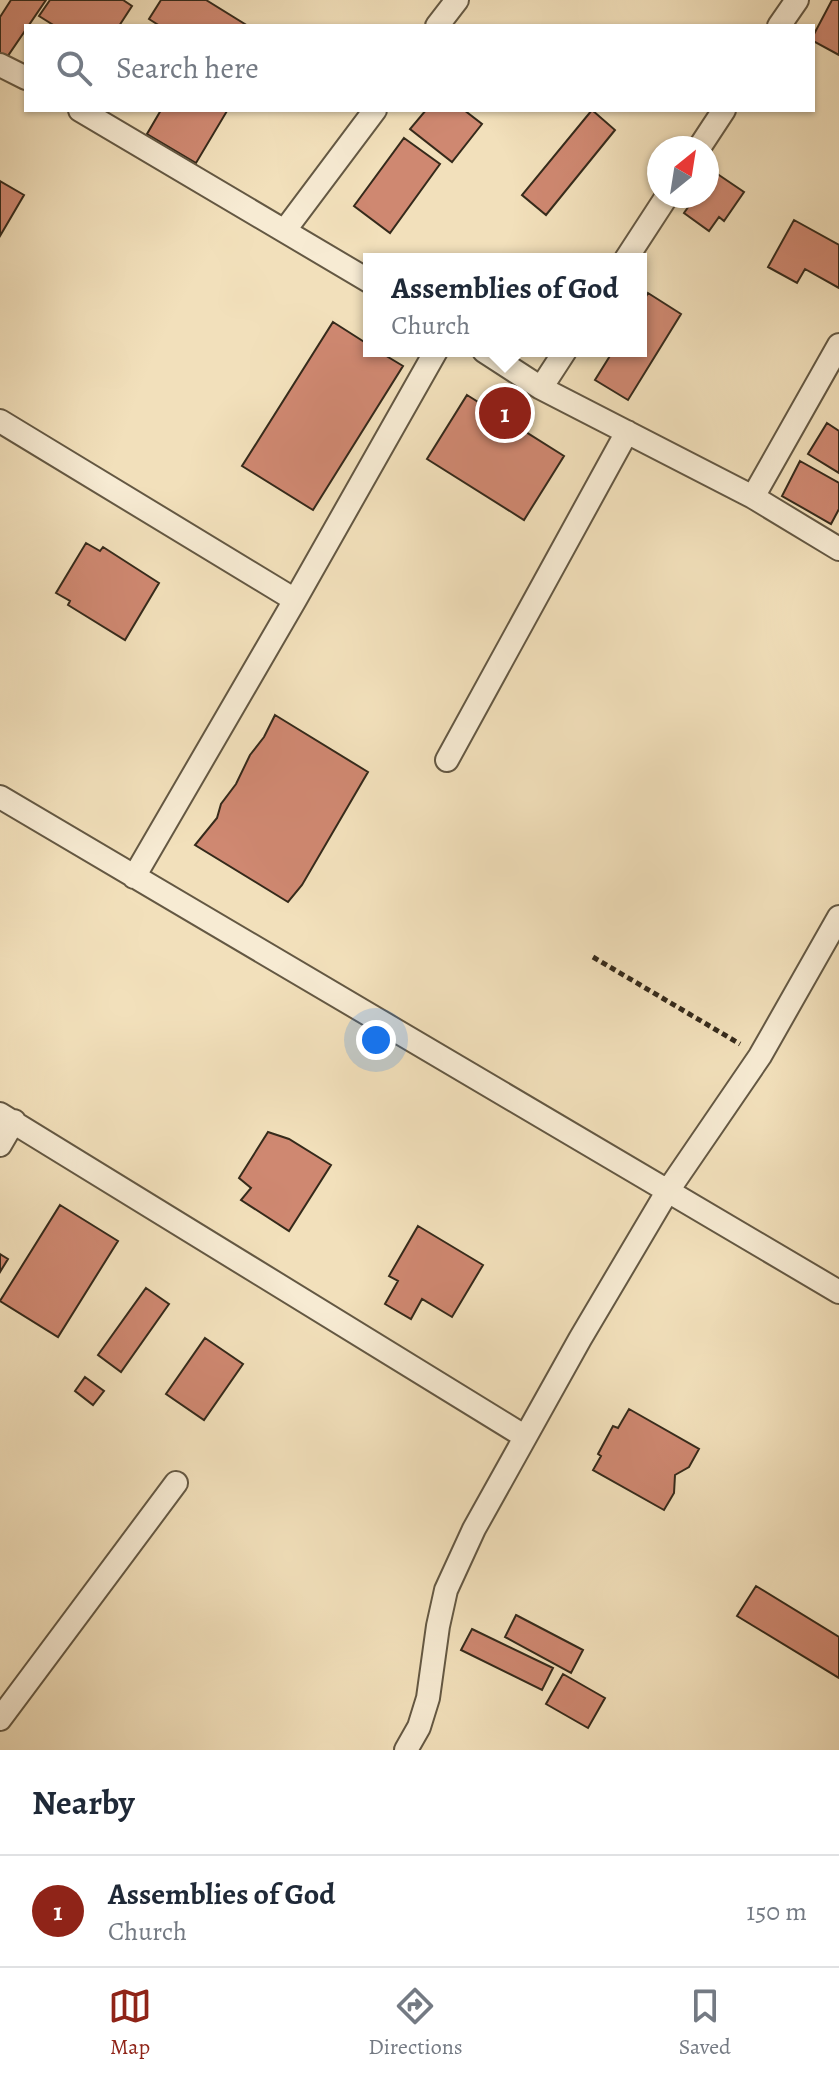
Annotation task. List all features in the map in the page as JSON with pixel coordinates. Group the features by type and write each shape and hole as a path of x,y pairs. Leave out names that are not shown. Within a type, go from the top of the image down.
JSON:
{"street":[{"path":"439,24 457,0"},
{"path":"780,24 797,0"},
{"path":"0,65 24,77"},
{"path":"83,112 363,277"},
{"path":"285,230 374,112"},
{"path":"707,136 723,112"},
{"path":"630,253 659,208"},
{"path":"753,497 839,345"},
{"path":"134,877 433,357"},
{"path":"493,357 541,388 753,497 839,549"},
{"path":"541,388 561,357"},
{"path":"0,421 295,600"},
{"path":"447,760 627,432"},
{"path":"0,797 839,1292"},
{"path":"406,1750 419,1727 428,1698 446,1590 474,1529 524,1436 667,1192 760,1056 839,917"},
{"path":"0,1145 7,1117 524,1436"},
{"path":"0,1719 176,1483"}],"path":[{"path":"593,957 760,1056"}],"building":[{"path":"11,0 46,0 30,24 24,24 24,32 3,63 0,61 0,17"},
{"path":"50,0 123,0 132,6 120,24 52,24 39,16"},
{"path":"161,0 206,0 245,24 157,24 149,19"},
{"path":"832,0 839,0 839,55 815,42 815,32"},
{"path":"160,112 226,112 196,163 147,134"},
{"path":"424,112 467,112 482,124 452,162 410,129"},
{"path":"590,112 615,130 546,215 522,195"},
{"path":"404,138 440,164 390,233 354,206"},
{"path":"719,175 744,192 724,221 719,217 709,231 684,213 688,208 719,208"},
{"path":"0,181 24,195 0,236"},
{"path":"794,220 839,245 839,288 805,269 797,283 768,267"},
{"path":"647,295 681,314 628,400 595,380 609,357 647,357"},
{"path":"333,322 363,341 363,357 388,357 403,366 313,510 242,466"},
{"path":"467,395 564,456 524,520 427,459"},
{"path":"827,423 839,431 839,473 808,454"},
{"path":"800,461 839,483 839,509 831,524 782,496"},
{"path":"86,543 100,551 103,547 159,583 125,640 68,605 70,601 56,593"},
{"path":"275,715 368,772 302,885 288,902 195,845 217,818 221,804 236,784"},
{"path":"268,1132 289,1139 331,1165 289,1231 241,1200 251,1188 239,1178"},
{"path":"60,1205 118,1241 58,1337 0,1301"},
{"path":"418,1226 483,1265 452,1317 422,1299 411,1319 385,1304 398,1281 389,1276"},
{"path":"0,1254 8,1259 0,1272"},
{"path":"146,1288 169,1304 121,1372 98,1355"},
{"path":"205,1338 243,1364 204,1420 166,1394"},
{"path":"85,1377 104,1391 93,1405 75,1391"},
{"path":"629,1409 699,1449 689,1467 675,1475 674,1493 664,1510 593,1470 613,1426 618,1428"},
{"path":"756,1586 839,1637 839,1678 737,1616"},
{"path":"516,1615 583,1650 571,1673 505,1637"},
{"path":"472,1629 553,1668 542,1690 461,1650"},
{"path":"563,1674 605,1698 588,1728 546,1704"}],"place":[{"name":"Assemblies of God","path":"505,413"}]}
